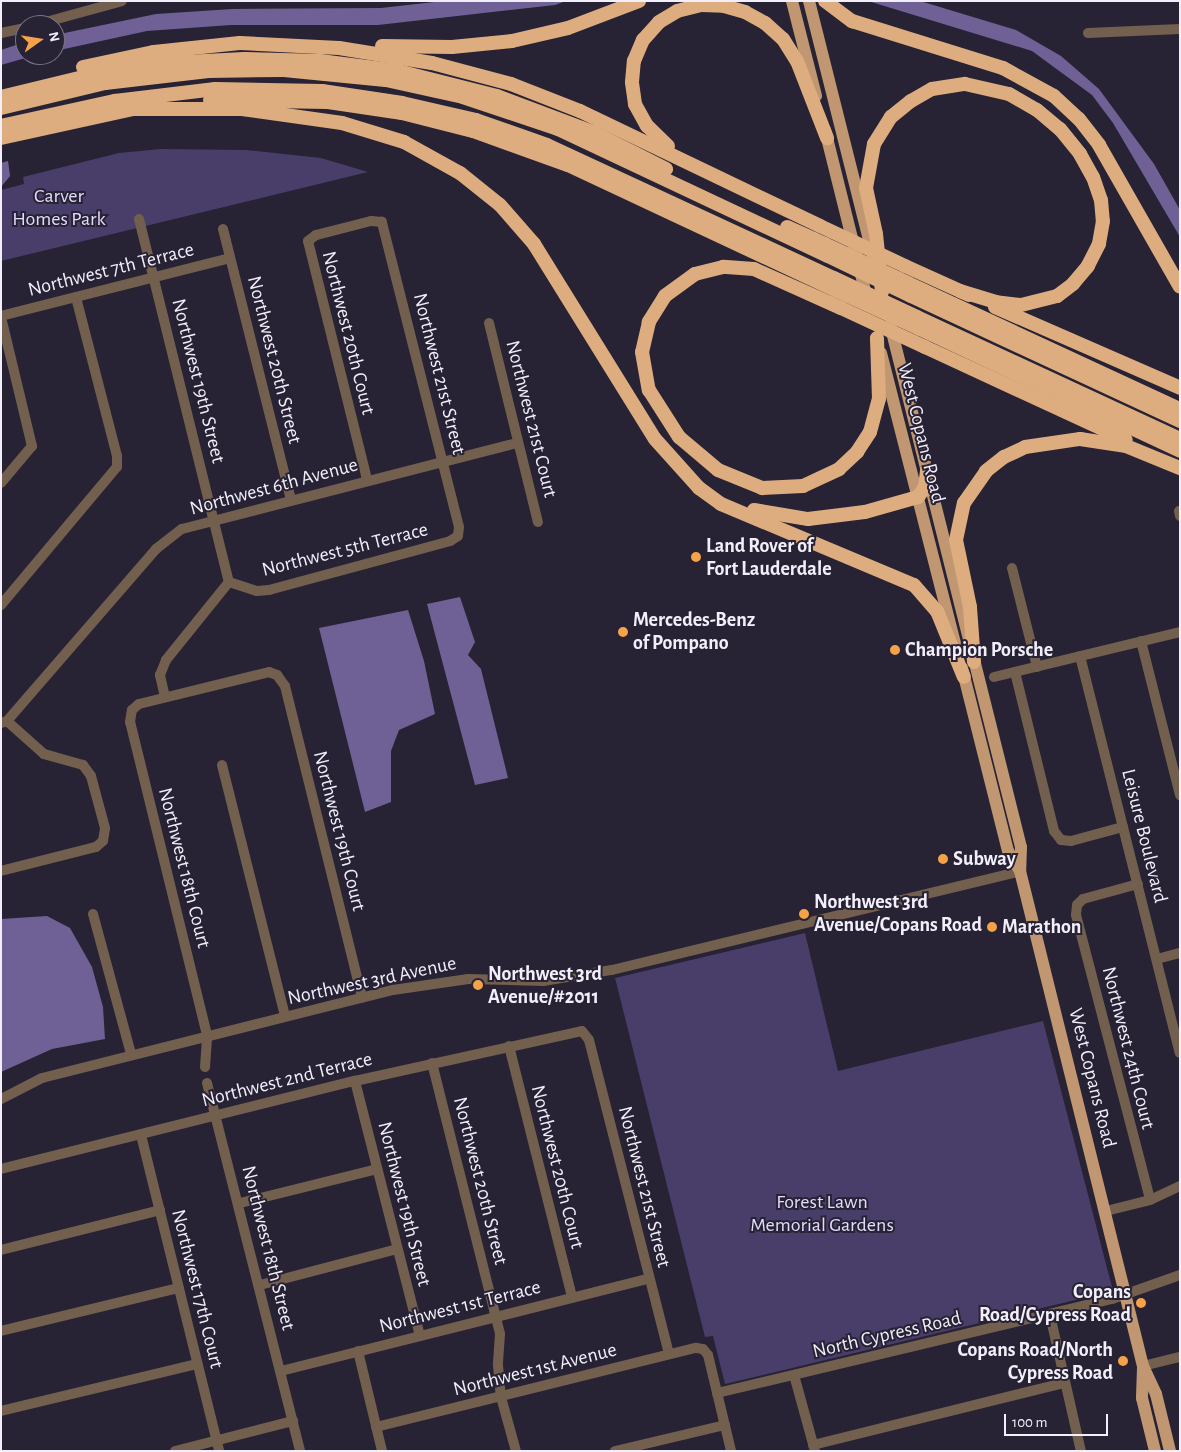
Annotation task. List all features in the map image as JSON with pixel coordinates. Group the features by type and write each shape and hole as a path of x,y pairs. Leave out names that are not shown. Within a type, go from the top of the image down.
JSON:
{"highway":[{"path":"2,100 52,76 137,55 225,44 423,48 484,45 554,32 640,1"},
{"path":"825,1 852,21 1003,68 1054,96 1079,119 1099,145 1180,287"},
{"path":"691,163 647,126 635,104 632,82 636,54 648,33 664,18 687,7 716,5 738,10 776,32 798,61 827,138"},
{"path":"285,44 391,55 492,79 580,110 905,266 1180,388"},
{"path":"2,100 116,70 193,61 294,60 398,71 472,88 546,112 826,250 1180,410"},
{"path":"882,292 876,234 866,188 874,144 891,117 911,101 932,89 965,84 1009,94 1037,110 1060,129 1080,154 1093,177 1101,200 1103,221 1099,244 1088,266 1072,284 1057,296 1032,304 1014,305 961,291"},
{"path":"1,126 115,101 214,89 322,91 402,103 476,120 547,145 1180,451"},
{"path":"1,138 129,109 203,101 287,100 370,108 450,124 568,165 835,284"},
{"path":"129,109 242,109 327,120 392,137 450,167 490,197 534,244 648,429 680,469 702,491 721,504 914,586 937,611 964,677"},
{"path":"877,338 878,399 870,432 857,452 839,469 803,486 762,488 718,470 676,433 649,390 642,360 649,322 665,296 695,274 723,267 754,269 1180,467"},
{"path":"910,289 1180,421"},
{"path":"918,323 1180,439"},
{"path":"974,662 970,607 956,540 964,503 986,471 1017,450 1073,439 1119,444 1180,467"},
{"path":"680,469 734,503 796,518 848,516 918,497 925,487 927,471"}],"main road":[{"name":"West Copans Road","path":"792,1 1008,850 1020,871 1143,1366"},
{"name":"West Copans Road","path":"809,1 1021,846 1020,871"},
{"path":"1143,1366 1142,1398 1155,1451"},
{"path":"1143,1366 1156,1394 1170,1451"}],"street":[{"path":"65,17 122,1"},
{"path":"1088,33 1180,29"},
{"path":"1,33 15,30"},
{"name":"Northwest 19th Street","path":"139,219 229,582"},
{"name":"Northwest 20th Court","path":"368,480 308,241 316,235 371,221 382,222"},
{"name":"Northwest 21st Street","path":"382,222 459,526 458,536"},
{"name":"Northwest 20th Street","path":"223,229 291,500"},
{"name":"Northwest 7th Terrace","path":"1,316 230,258"},
{"path":"1,605 117,467 117,456 76,297"},
{"path":"1,316 32,446 1,483"},
{"name":"Northwest 21st Court","path":"489,323 538,522"},
{"name":"Northwest 6th Avenue","path":"4,722 156,549 182,529 214,519 518,443"},
{"name":"Northwest 5th Terrace","path":"229,582 257,591 269,590 450,541 458,536"},
{"path":"1012,568 1037,667"},
{"path":"165,697 160,675 166,660 229,582"},
{"path":"994,677 1180,632"},
{"path":"1141,641 1180,795"},
{"name":"Leisure Boulevard","path":"1080,656 1157,959 1176,1019 1180,1053"},
{"name":"Northwest 19th Court","path":"165,697 269,672 277,675 285,686 362,998"},
{"path":"1016,672 1054,831 1061,840 1071,841 1123,827"},
{"name":"Northwest 18th Court","path":"165,697 139,704 132,710 130,722 207,1035"},
{"path":"1,871 96,847 103,840 105,828 91,776 83,765 44,754 4,722"},
{"path":"222,765 285,1016"},
{"name":"Northwest 3rd Avenue","path":"1,1099 42,1078 207,1035 362,998 468,979 542,981 612,970 1020,871"},
{"name":"Northwest 24th Court","path":"1138,884 1083,899 1077,905 1076,915 1150,1200"},
{"path":"93,914 131,1054"},
{"path":"1157,959 1180,953"},
{"name":"Northwest 21st Street","path":"582,1030 589,1040 648,1279 669,1354"},
{"name":"Northwest 2nd Terrace","path":"1,1169 355,1081 582,1030"},
{"path":"205,1068 207,1035"},
{"name":"Northwest 20th Court","path":"509,1046 572,1297"},
{"name":"Northwest 20th Street","path":"432,1063 500,1334 498,1365 501,1397 516,1451"},
{"name":"Northwest 19th Street","path":"355,1081 420,1336"},
{"name":"Northwest 18th Street","path":"207,1083 240,1203 300,1451"},
{"name":"Northwest 17th Court","path":"141,1135 218,1446"},
{"path":"240,1203 377,1169"},
{"path":"1106,1211 1150,1200 1180,1186"},
{"path":"1,1250 160,1210"},
{"path":"260,1284 397,1250"},
{"name":"North Cypress Road","path":"717,1393 1050,1315 1126,1295 1180,1276"},
{"name":"Northwest 1st Terrace","path":"281,1371 648,1279"},
{"path":"1,1331 179,1288"},
{"path":"1050,1315 1081,1451"},
{"name":"Northwest 1st Avenue","path":"376,1427 669,1354 703,1349 708,1355 717,1393"},
{"path":"358,1351 382,1451"},
{"path":"1143,1366 1180,1357"},
{"path":"1,1411 197,1364"},
{"path":"794,1375 814,1448 1064,1383"},
{"path":"717,1393 731,1451"},
{"path":"175,1451 218,1446 293,1421"},
{"path":"615,1451 725,1425"}],"green space":[{"name":"Carver Homes Park","path":"161,149 246,150 321,158 368,172 1,261 1,190 24,184 23,177 119,153"},
{"name":"Forest Lawn Memorial Gardens","path":"805,933 838,1071 1043,1021 1113,1291 725,1384 713,1336 705,1337 615,978"}],"shaded area":[{"path":"443,1 566,1 555,5 378,25 231,25 147,31 65,49 65,33 156,14 232,9 381,8"},
{"path":"868,1 920,1 1016,30 1061,56 1099,89 1154,164 1180,210 1180,237 1113,123 1092,95 1032,51"},
{"path":"15,45 15,61 1,65 1,50"},
{"path":"8,161 10,176 1,187 1,163"},
{"path":"460,597 475,642 468,655 481,669 508,778 475,785 427,604"},
{"path":"408,610 424,661 435,714 399,730 391,751 391,802 365,812 319,628"},
{"path":"47,916 70,928 92,967 103,1007 105,1039 52,1049 1,1072 1,919"}],"place":[{"name":"Land Rover of Fort Lauderdale","path":"696,557"},
{"name":"Mercedes-Benz of Pompano","path":"623,632"},
{"name":"Champion Porsche","path":"895,650"},
{"name":"Subway","path":"943,859"},
{"name":"Northwest 3rd Avenue/Copans Road","path":"804,914"},
{"name":"Marathon","path":"992,927"},
{"name":"Northwest 3rd Avenue/#2011","path":"478,985"},
{"name":"Copans Road/Cypress Road","path":"1141,1303"},
{"name":"Copans Road/North Cypress Road","path":"1123,1361"}]}
